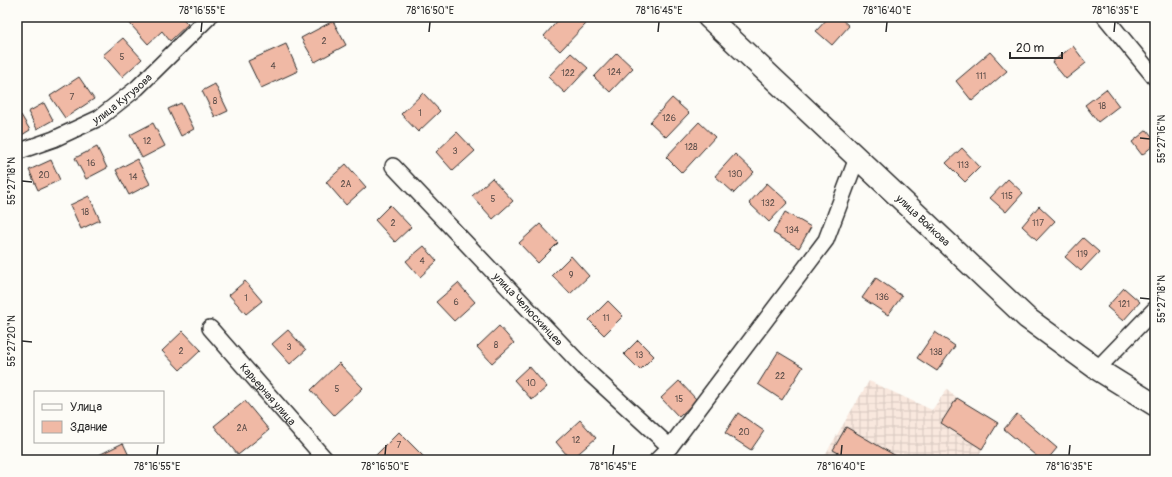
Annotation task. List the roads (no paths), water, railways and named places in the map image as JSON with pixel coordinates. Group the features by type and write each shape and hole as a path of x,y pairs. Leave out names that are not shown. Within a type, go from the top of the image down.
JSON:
{"main road":[{"name":"улица Войкова","path":"708,17 1027,318 1097,369 1155,405"}],"street":[{"name":"улица Кутузова","path":"17,152 54,139 99,118 137,88 209,17"},
{"path":"1105,17 1155,78"},
{"path":"657,460 670,447 826,240 857,158"},
{"name":"улица Челюскинцев","path":"393,166 585,369 670,447"},
{"path":"1097,369 1155,309"},
{"name":"Карьерная улица","path":"210,328 326,460"}]}
